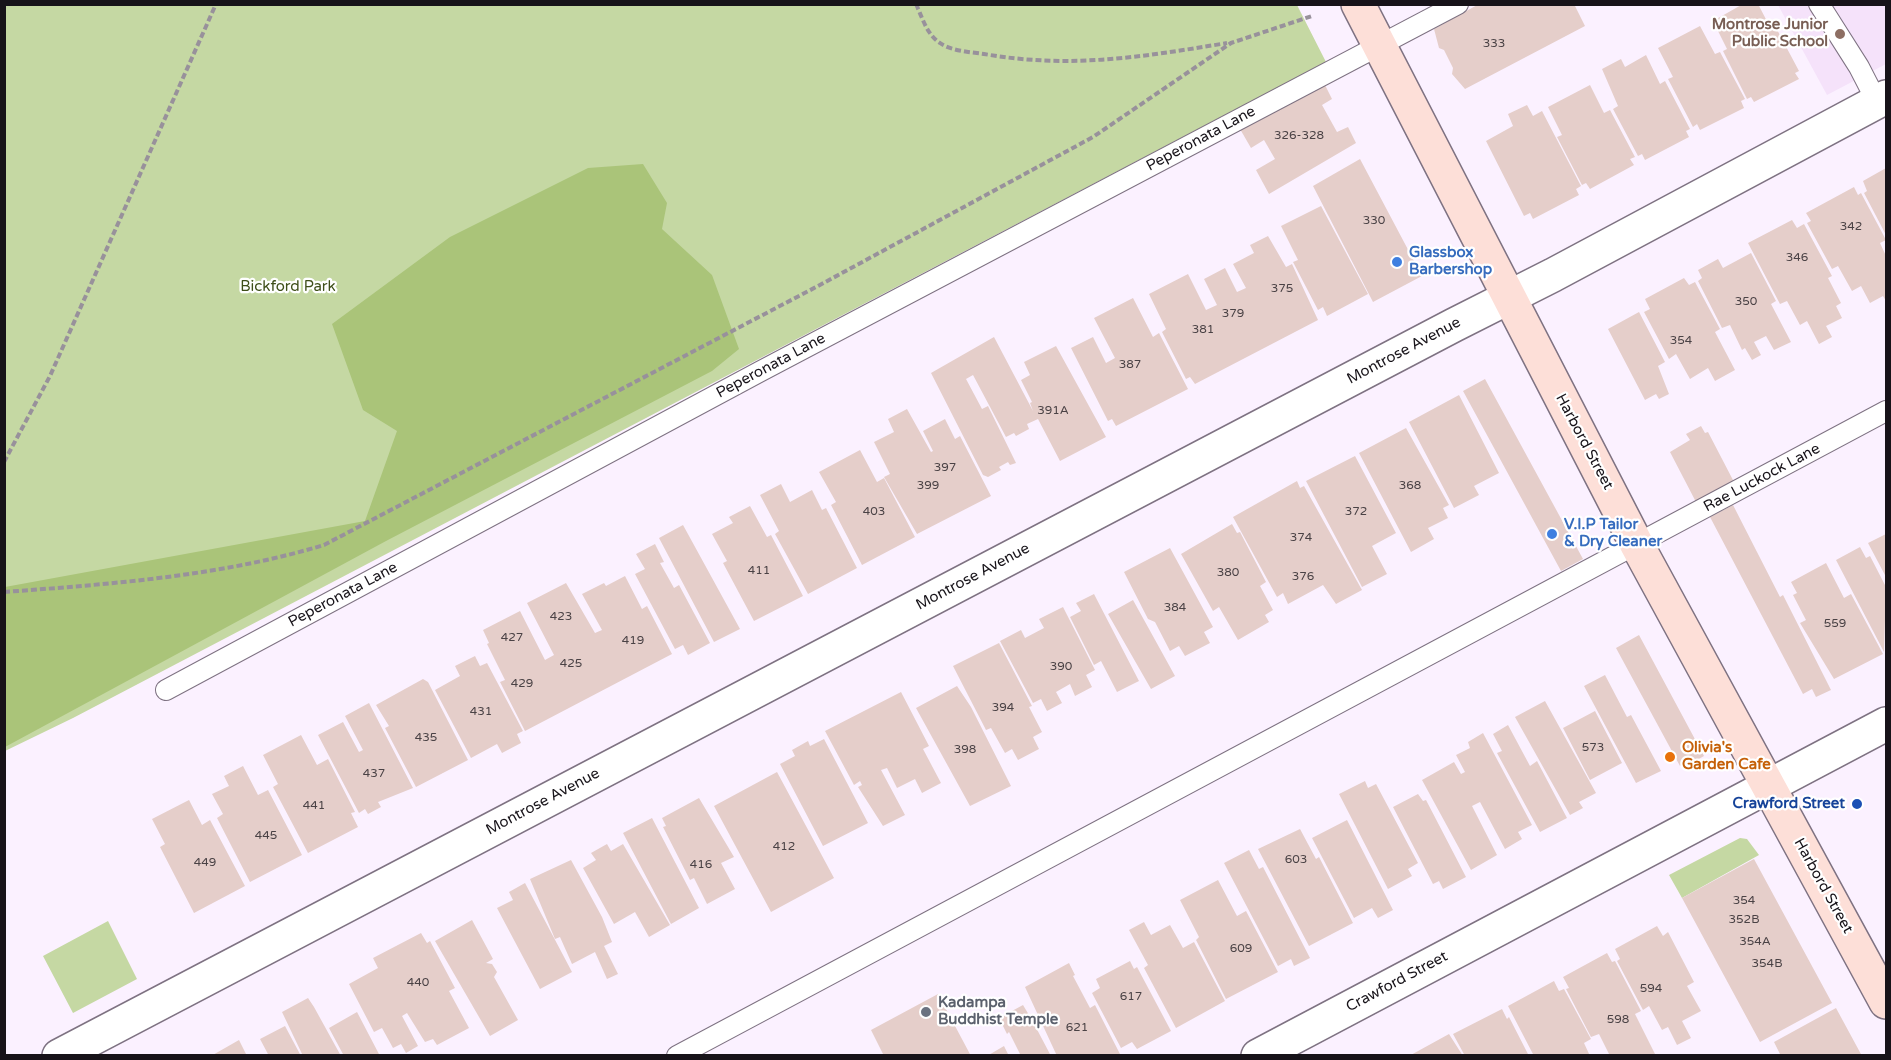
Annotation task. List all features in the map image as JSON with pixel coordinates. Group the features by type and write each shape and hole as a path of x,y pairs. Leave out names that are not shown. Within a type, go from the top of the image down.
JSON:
{"street":[{"name":"Harbord Street","path":"1358,4 1636,543 1887,1002"},
{"name":"Montrose Avenue","path":"59,1056 1509,298 1882,100"},
{"name":"Crawford Street","path":"1258,1056 1887,724"}],"lane":[{"name":"Peperonata Lane","path":"166,690 1458,4"},
{"path":"1819,4 1882,100"},
{"name":"Rae Luckock Lane","path":"677,1056 1887,411"}],"path":[{"path":"4,462 50,376 216,4"},
{"path":"916,4 932,38 942,45 999,57 1059,63 1159,54 1231,43 1312,16"},
{"path":"4,592 106,585 198,572 275,560 324,545 808,292 1093,137 1231,43"}],"shaded area":[{"name":"Montrose Junior Public School","path":"1778,5 1886,5 1886,64 1827,95"}],"green space":[{"name":"Bickford Park","path":"5,5 1297,5 1326,62 73,718 5,751"},
{"path":"643,164 667,203 662,229 712,275 739,349 712,371 386,541 5,747 5,587 365,521 397,431 363,410 332,324 450,237 588,168"},
{"path":"1740,838 1747,839 1759,855 1682,898 1669,875"},
{"path":"108,921 137,979 73,1013 43,956"}],"building":[{"path":"1479,4 1574,4 1585,26 1465,89 1452,74 1453,68 1444,50 1439,48 1434,29"},
{"path":"1743,4 1758,4 1770,27 1774,24 1799,71 1795,73 1799,79 1754,102 1751,97 1747,99 1723,51 1727,49 1713,21"},
{"path":"1700,26 1715,54 1720,52 1745,99 1741,101 1744,108 1700,130 1697,124 1693,127 1668,79 1673,77 1658,48"},
{"path":"1646,55 1660,84 1665,81 1690,129 1686,131 1689,137 1645,160 1642,154 1638,156 1613,109 1618,106 1602,69 1621,59 1625,67"},
{"path":"1324,83 1332,99 1322,105 1337,132 1348,127 1356,143 1269,194 1256,170 1275,159 1264,140 1251,148 1240,129"},
{"path":"1590,85 1604,113 1610,110 1635,157 1630,159 1634,165 1590,189 1586,183 1582,185 1557,137 1562,135 1548,107"},
{"path":"1527,105 1533,116 1542,111 1581,186 1576,189 1579,195 1533,219 1530,213 1524,216 1486,141 1513,126 1508,114"},
{"path":"1360,159 1422,276 1373,302 1313,186"},
{"path":"1886,168 1886,235 1864,193 1867,191 1863,181"},
{"path":"1854,187 1858,195 1861,193 1886,240 1880,243 1886,256 1886,301 1883,296 1870,303 1861,286 1852,291 1838,266 1832,269 1807,223 1811,221 1806,213"},
{"path":"1321,206 1368,294 1327,316 1323,307 1318,310 1293,262 1298,260 1281,226"},
{"path":"1792,220 1797,228 1804,224 1832,276 1828,278 1841,303 1836,306 1842,318 1826,326 1832,337 1819,344 1807,321 1800,325 1787,301 1780,304 1748,243"},
{"path":"1268,236 1286,267 1292,264 1318,320 1195,384 1190,377 1186,379 1162,332 1166,329 1149,294 1188,274 1206,310 1217,305 1204,279 1225,268 1237,292 1246,288 1233,264 1254,253 1250,245"},
{"path":"1751,253 1776,301 1771,304 1791,342 1774,350 1766,336 1754,342 1761,355 1752,360 1745,348 1742,350 1730,325 1722,328 1698,281 1702,278 1698,270 1718,259 1723,268"},
{"path":"1684,278 1689,285 1695,282 1720,329 1715,332 1735,370 1715,381 1708,368 1690,379 1676,354 1669,359 1644,312 1650,309 1645,299"},
{"path":"1133,298 1153,337 1159,333 1188,389 1116,426 1112,419 1108,421 1071,348 1093,337 1106,363 1115,358 1094,318"},
{"path":"1639,312 1665,362 1658,366 1669,394 1659,399 1656,394 1645,400 1608,329"},
{"path":"994,337 1033,411 1030,403 1032,402 1021,380 1030,375 1024,362 1056,346 1106,437 1060,461 1038,419 1027,424 1029,429 1016,436 1014,433 1006,437 973,375 966,379 982,409 988,406 1016,463 1010,465 1008,462 999,467 1001,470 988,477 983,475 931,373"},
{"path":"1485,379 1583,559 1561,571 1463,391"},
{"path":"1459,395 1499,473 1474,486 1479,495 1454,508 1409,422"},
{"path":"907,409 931,452 933,451 923,431 945,419 955,439 960,436 991,496 917,534 884,477 890,474 874,442 894,432 888,419"},
{"path":"1701,426 1705,433 1708,432 1734,482 1696,502 1670,452 1690,440 1686,434"},
{"path":"1406,428 1449,505 1443,508 1448,518 1428,528 1434,539 1411,552 1359,453"},
{"path":"860,450 877,482 884,478 915,537 862,565 831,505 836,502 819,472"},
{"path":"1355,456 1396,533 1372,546 1387,574 1362,587 1306,481"},
{"path":"1297,481 1300,488 1304,486 1362,590 1336,604 1323,585 1288,604 1283,593 1277,597 1233,517"},
{"path":"781,484 790,502 812,490 822,510 826,508 857,568 808,594 775,534 779,531 760,495"},
{"path":"1733,505 1780,597 1783,595 1831,690 1816,697 1812,689 1803,694 1710,517"},
{"path":"750,506 767,537 771,535 803,596 754,621 723,563 727,561 712,534 733,523 729,517"},
{"path":"1232,524 1237,533 1240,532 1266,582 1260,586 1273,610 1265,615 1269,622 1238,640 1219,607 1213,611 1181,554"},
{"path":"683,525 740,629 714,642 659,538"},
{"path":"1886,534 1886,577 1868,543"},
{"path":"655,544 664,562 660,563 674,588 679,585 710,643 688,655 683,645 675,649 635,574 645,569 636,554"},
{"path":"1860,547 1866,558 1870,556 1886,587 1884,652 1836,560"},
{"path":"1170,548 1213,627 1204,632 1210,643 1185,656 1179,646 1170,651 1155,622 1148,619 1124,572"},
{"path":"1826,563 1844,598 1851,594 1883,654 1834,679 1800,623 1806,620 1793,595 1797,593 1791,582"},
{"path":"625,576 642,609 647,606 672,654 525,731 500,682 505,680 487,644 489,643 483,630 520,611 545,660 554,655 527,603 566,583 595,633 602,630 582,594 604,583 606,586"},
{"path":"1094,594 1139,681 1117,692 1101,661 1094,665 1070,617 1081,611 1076,603"},
{"path":"1133,600 1175,676 1151,689 1108,614"},
{"path":"1063,607 1095,670 1086,675 1092,687 1075,696 1070,684 1056,692 1062,703 1047,711 1041,699 1033,703 1000,641 1021,630 1025,638 1044,628 1039,619"},
{"path":"1639,635 1704,756 1688,765 1687,762 1680,766 1616,648"},
{"path":"999,643 1032,706 1029,707 1042,732 1033,737 1039,749 1018,760 1012,749 1005,753 991,728 986,730 953,666"},
{"path":"475,656 480,666 487,663 523,731 517,734 521,743 502,753 497,744 471,758 435,690 460,676 455,666"},
{"path":"1605,675 1627,717 1631,715 1661,771 1636,783 1584,686"},
{"path":"423,679 428,682 468,760 416,787 385,728 389,726 376,705"},
{"path":"957,686 971,707 1011,786 970,806 916,708"},
{"path":"901,692 929,746 923,749 941,783 922,793 915,779 897,788 887,768 881,770 905,815 883,826 858,787 862,785 860,781 854,785 825,731"},
{"path":"1545,701 1596,793 1579,802 1583,808 1570,815 1515,717"},
{"path":"369,703 413,788 378,802 381,807 368,814 365,809 359,813 318,735 343,722 359,752 363,750 345,716"},
{"path":"1595,711 1622,763 1590,780 1563,728"},
{"path":"1508,725 1530,766 1537,761 1567,818 1540,832 1497,753 1502,751 1493,734"},
{"path":"1483,733 1532,825 1518,832 1522,839 1505,849 1480,802 1472,806 1497,855 1471,870 1422,780 1454,762 1461,774 1465,772 1456,755 1470,748 1468,742"},
{"path":"301,735 317,765 328,759 355,812 351,813 358,827 308,853 273,787 278,784 263,755"},
{"path":"824,739 868,823 823,846 780,764 795,756 792,750 808,741 810,746"},
{"path":"243,766 258,795 268,790 302,855 250,882 217,818 223,814 212,794 229,786 224,776"},
{"path":"777,772 834,878 771,912 714,806"},
{"path":"1365,781 1368,788 1376,784 1418,863 1408,869 1412,876 1388,889 1339,794"},
{"path":"1418,794 1423,801 1426,800 1466,877 1443,889 1439,881 1433,884 1393,807"},
{"path":"699,798 734,857 721,863 735,889 707,904 694,878 690,880 663,827 666,826 662,818"},
{"path":"189,800 202,825 210,820 245,886 194,913 160,847 165,844 152,819"},
{"path":"652,818 699,908 671,924 623,833"},
{"path":"1347,820 1393,910 1378,918 1372,908 1354,918 1312,838"},
{"path":"1300,829 1316,859 1319,857 1353,923 1309,946 1258,849"},
{"path":"607,844 611,851 623,844 670,925 649,937 635,912 614,924 583,868 596,860 591,853"},
{"path":"1249,850 1259,869 1263,867 1310,958 1294,966 1291,959 1278,966 1224,863"},
{"path":"1754,859 1832,1003 1760,1042 1682,898"},
{"path":"571,860 602,917 612,942 604,946 618,974 607,979 595,952 572,964 560,937 555,939 530,879"},
{"path":"1218,880 1237,916 1246,911 1278,972 1226,999 1196,940 1199,937 1180,900"},
{"path":"525,883 572,972 540,989 497,908 513,900 509,892"},
{"path":"472,920 493,959 486,963 492,964 497,972 494,977 518,1020 490,1036 435,941"},
{"path":"1144,922 1151,935 1170,925 1183,948 1194,942 1225,1001 1176,1028 1144,968 1148,965 1129,930"},
{"path":"1657,926 1663,936 1668,932 1694,982 1687,986 1701,1011 1682,1021 1691,1038 1677,1045 1668,1027 1662,1030 1649,1006 1643,1010 1617,961 1620,959 1615,949"},
{"path":"421,933 427,943 430,941 455,988 449,991 469,1028 437,1045 433,1039 425,1042 407,1013 402,1016 418,1046 406,1053 401,1044 393,1048 382,1028 374,1032 349,984 378,968 373,958"},
{"path":"1607,953 1612,962 1615,961 1641,1011 1635,1014 1656,1056 1610,1056 1599,1034 1591,1037 1566,989 1569,988 1563,977"},
{"path":"1130,961 1134,969 1137,967 1171,1031 1137,1049 1132,1042 1121,1048 1092,993 1100,988 1096,979"},
{"path":"1069,963 1075,975 1073,976 1090,1008 1095,1005 1121,1056 1057,1056 1025,987"},
{"path":"1554,981 1559,991 1564,989 1591,1039 1584,1043 1590,1056 1534,1056 1508,1006"},
{"name":"Kadampa Buddhist Temple","path":"938,994 971,1056 884,1056 871,1030"},
{"path":"308,998 341,1056 303,1056 282,1012"},
{"path":"1023,1005 1051,1056 1021,1056 1009,1032 1007,1034 999,1018"},
{"path":"1836,1008 1862,1056 1781,1056 1774,1042"},
{"path":"1502,1009 1507,1019 1509,1017 1529,1056 1465,1056 1453,1034"},
{"path":"357,1012 380,1056 344,1056 329,1028"},
{"path":"285,1026 301,1056 269,1056 260,1039"},
{"path":"1449,1034 1463,1056 1409,1056"},
{"path":"239,1040 247,1056 211,1056"},
{"path":"1004,1046 1009,1056 987,1056"}],"place":[{"name":"Montrose Junior Public School","path":"1840,34"},
{"name":"Glassbox Barbershop","path":"1397,262"},
{"name":"V.I.P Tailor & Dry Cleaner","path":"1552,534"},
{"name":"Olivia's Garden Cafe","path":"1670,757"},
{"name":"Crawford Street","path":"1857,804"},
{"name":"Kadampa Buddhist Temple","path":"926,1012"}]}
